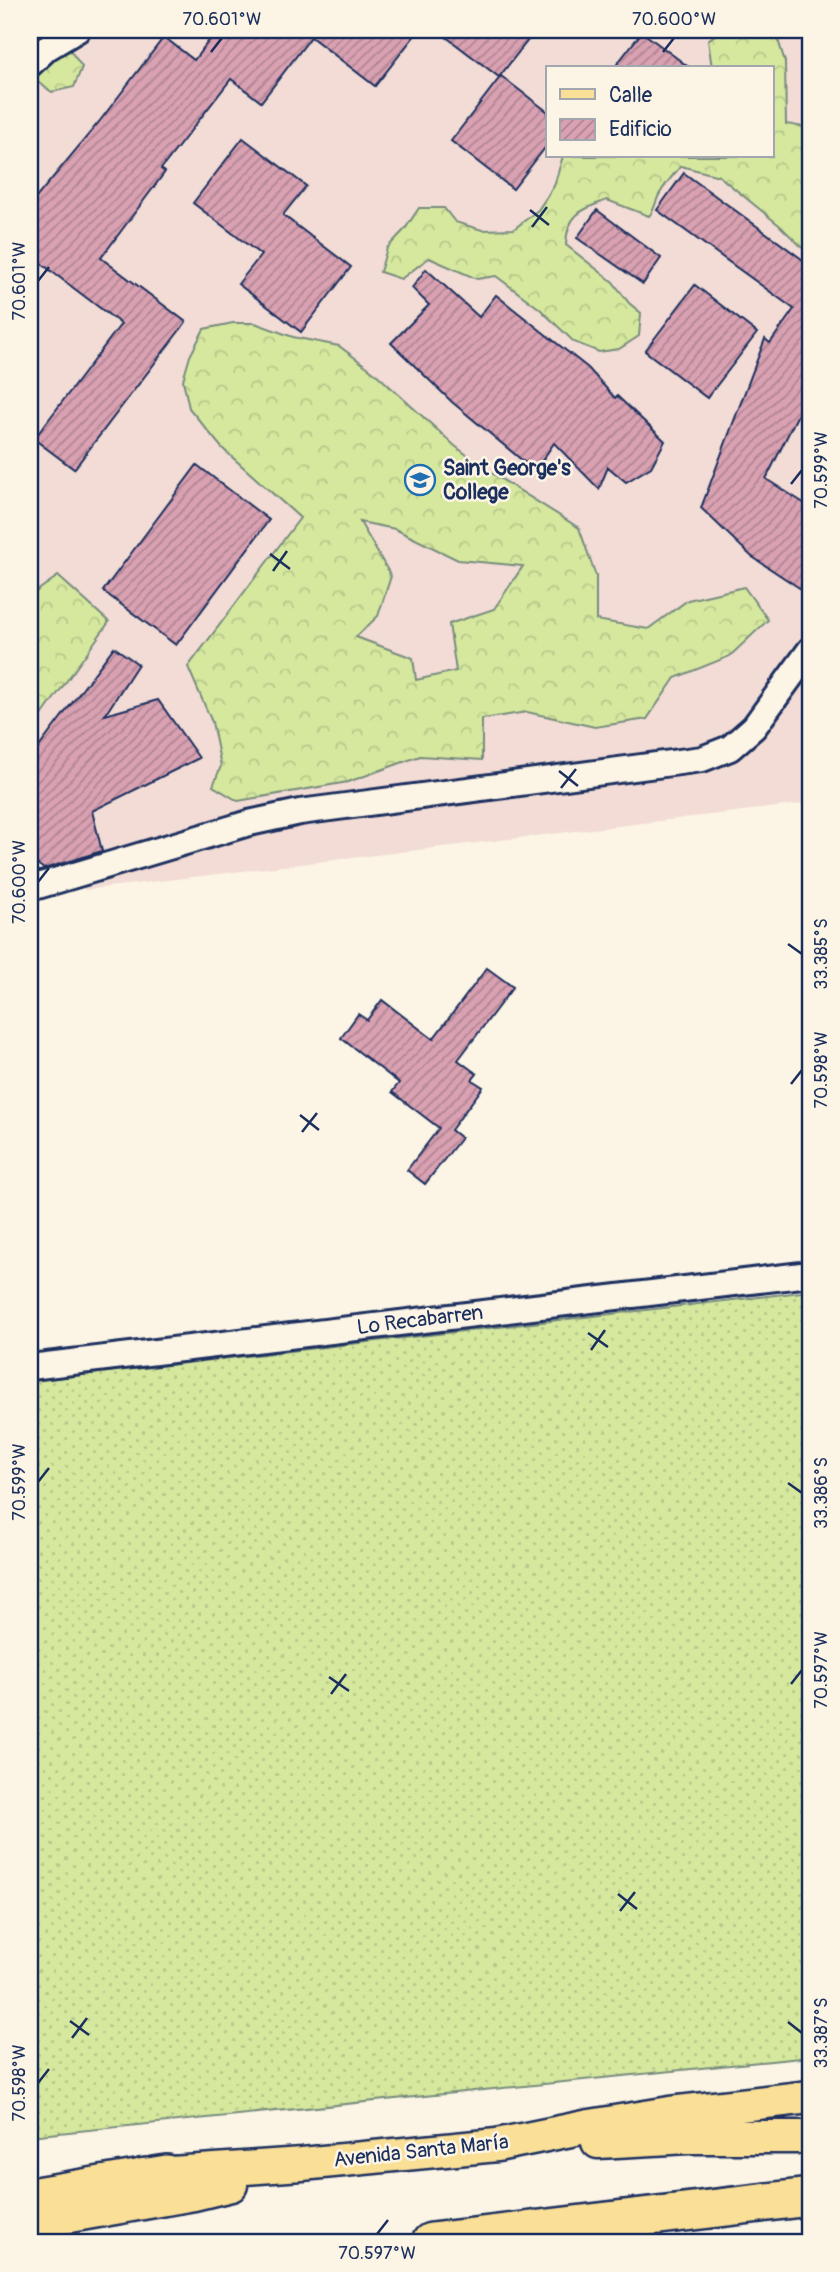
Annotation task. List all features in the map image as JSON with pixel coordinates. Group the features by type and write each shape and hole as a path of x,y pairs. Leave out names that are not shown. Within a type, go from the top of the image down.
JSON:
{"highway":[{"path":"30,2197 167,2174"},
{"path":"431,2242 810,2197"}],"main road":[{"name":"Avenida Santa María","path":"30,2178 167,2174 497,2145 670,2113 810,2097"},
{"path":"497,2145 689,2137 810,2137"},
{"path":"30,2223 194,2194 302,2164"}],"lane":[{"path":"30,64 47,48 77,30"},
{"path":"30,883 38,886 249,823 300,812 702,759 730,748 754,727 810,650"},
{"name":"Lo Recabarren","path":"30,1367 810,1274"}],"shaded area":[{"name":"Saint George's College","path":"30,30 810,30 810,803 84,890 81,819 45,871 30,859"}],"green space":[{"path":"30,30 86,30 62,39 82,67 74,87 52,92 30,77"},
{"path":"722,30 775,30 785,62 786,124 810,128 810,255 779,225 719,176 681,166 661,191 649,216 607,200 583,210 569,226 566,245 613,282 629,303 641,313 639,336 619,349 599,352 574,342 540,309 496,276 477,279 429,258 401,279 380,272 387,248 405,229 419,208 444,208 455,222 482,230 514,229 538,210 554,186 562,158 774,158 774,66 712,66 708,40"},
{"path":"233,323 255,323 293,337 339,346 374,372 455,446 487,470 579,528 596,576 596,620 648,629 688,600 744,587 768,620 730,656 675,678 647,719 595,727 527,712 482,719 482,760 420,756 348,782 238,801 213,786 221,766 212,722 188,667 300,518 222,448 189,408 183,380 190,356 204,329","holes":["360,522 395,529 458,560 523,566 494,609 449,624 456,671 416,680 413,658 356,637 378,616 391,576"]},
{"path":"58,576 109,622 30,732 30,596"},
{"path":"810,1291 810,2057 30,2136 30,1381"}],"building":[{"path":"217,30 419,30 375,86 311,37 261,102 231,79 161,169 165,172 101,258 186,322 74,469 34,439 121,324 30,255 30,205 99,122 164,37 194,60"},
{"path":"437,30 536,30 499,77"},
{"path":"642,32 687,66 616,66"},
{"path":"501,76 546,110 546,147 513,189 451,141"},
{"path":"243,138 306,186 283,215 351,267 301,332 238,284 261,255 193,203"},
{"path":"684,173 810,265 810,390 766,479 810,507 810,595 751,556 701,508 765,339 770,343 794,309 657,210"},
{"path":"597,210 661,258 643,284 577,238"},
{"path":"426,269 479,317 496,295 588,368 615,398 617,396 665,441 651,467 626,482 608,467 599,489 554,443 535,471 452,402 391,343 429,305 412,288"},
{"path":"695,285 757,333 707,398 645,351"},
{"path":"197,465 269,520 176,645 103,591"},
{"path":"114,647 138,664 105,715 158,700 199,758 92,811 102,851 44,869 30,859 30,759"},
{"path":"487,968 513,987 458,1060 477,1074 472,1080 483,1087 451,1130 461,1138 425,1184 407,1170 439,1128 392,1092 399,1083 341,1038 358,1014 367,1020 382,1000 433,1039"}],"place":[{"name":"Saint George's College","path":"420,480"}]}
